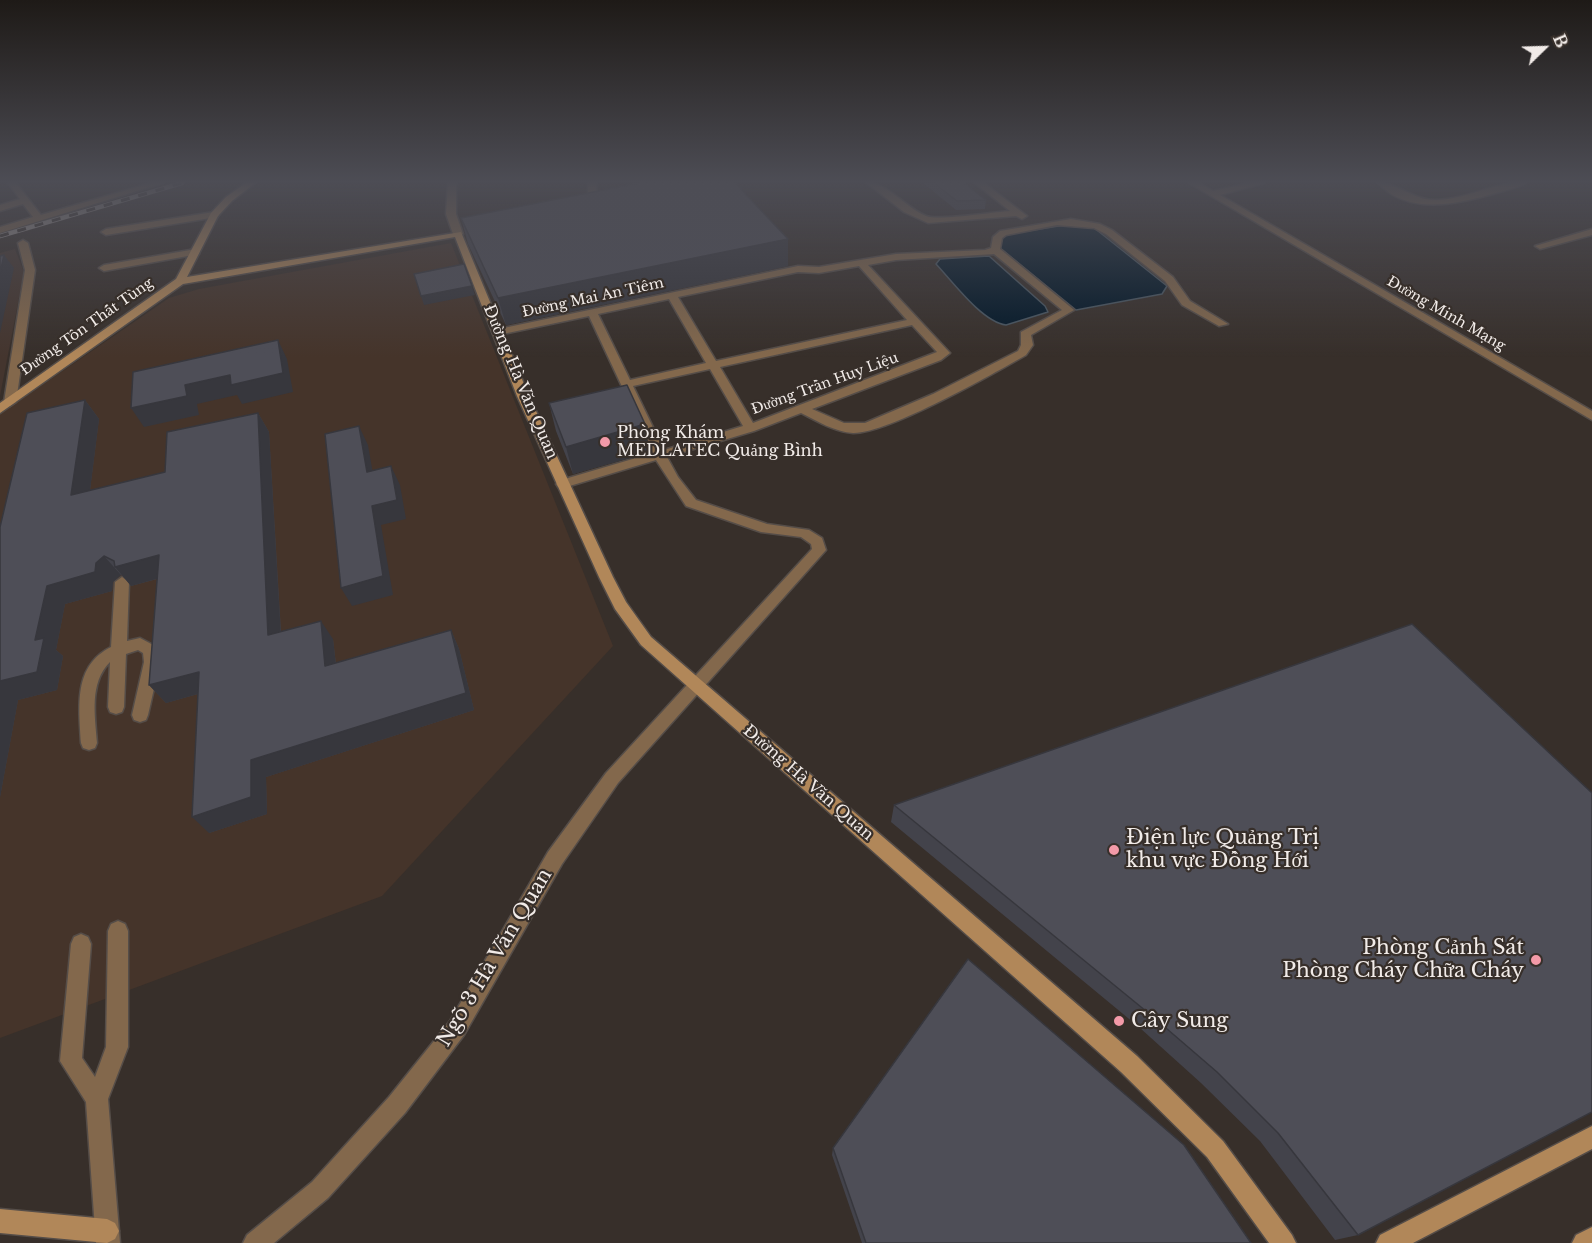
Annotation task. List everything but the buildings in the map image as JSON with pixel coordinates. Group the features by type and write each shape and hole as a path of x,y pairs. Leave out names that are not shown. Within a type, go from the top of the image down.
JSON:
{"main road":[{"name":"Đường Tôn Thất Tùng","path":"0,409 37,380 180,281 201,241"},
{"path":"180,281 437,241"},
{"name":"Đường Hà Văn Quan","path":"464,241 523,396 563,484 620,605 646,640 1129,1064 1215,1149 1284,1243"},
{"path":"1388,1243 1592,1137"},
{"path":"0,1221 108,1237"},
{"path":"1584,1243 1592,1239"}],"street":[{"path":"800,408 841,427 858,430 892,417 1022,353 1027,345 1025,334 1069,310 995,250 999,241"},
{"path":"1120,241 1169,279 1186,303 1223,324"},
{"name":"Đường Minh Mạng","path":"1292,241 1592,416"},
{"path":"1540,246 1559,241"},
{"path":"10,402 30,270 23,243"},
{"name":"Đường Mai An Tiêm","path":"498,333 796,265 819,270 896,257 986,253 995,250"},
{"path":"104,268 196,252"},
{"name":"Đường Trần Huy Liệu","path":"563,484 750,428 937,358 944,353 862,264"},
{"path":"672,295 750,428"},
{"path":"592,312 660,455"},
{"path":"626,384 916,321"},
{"name":"Ngõ 3 Hà Văn Quan","path":"255,1243 320,1190 397,1105 457,1028 555,858 606,787 695,685 819,550 817,541 804,533 766,529 691,503 673,479 660,455"},
{"path":"116,707 122,582"},
{"path":"89,743 87,698 91,676 98,662 119,648 140,644 150,650 151,670 140,715"},
{"path":"108,1237 97,1099 117,1047 118,931"},
{"path":"81,944 71,1061 97,1099"}],"shaded area":[{"path":"451,243 613,646 382,896 0,1038 0,414 169,298 199,289"},
{"path":"15,249 24,272 0,396 0,253"}],"water":[{"path":"1002,241 1111,241 1167,286 1162,294 1076,310 1000,248"},
{"path":"989,256 1045,306 1048,312 1006,325 997,322 987,317 968,300 936,264 940,259"}],"place":[{"name":"Phòng Khám MEDLATEC Quảng Bình","path":"605,442"},
{"name":"Điện lực Quảng Trị khu vực Đồng Hới","path":"1114,850"},
{"name":"Phòng Cảnh Sát Phòng Cháy Chữa Cháy","path":"1536,960"},
{"name":"Cây Sung","path":"1119,1021"}]}
